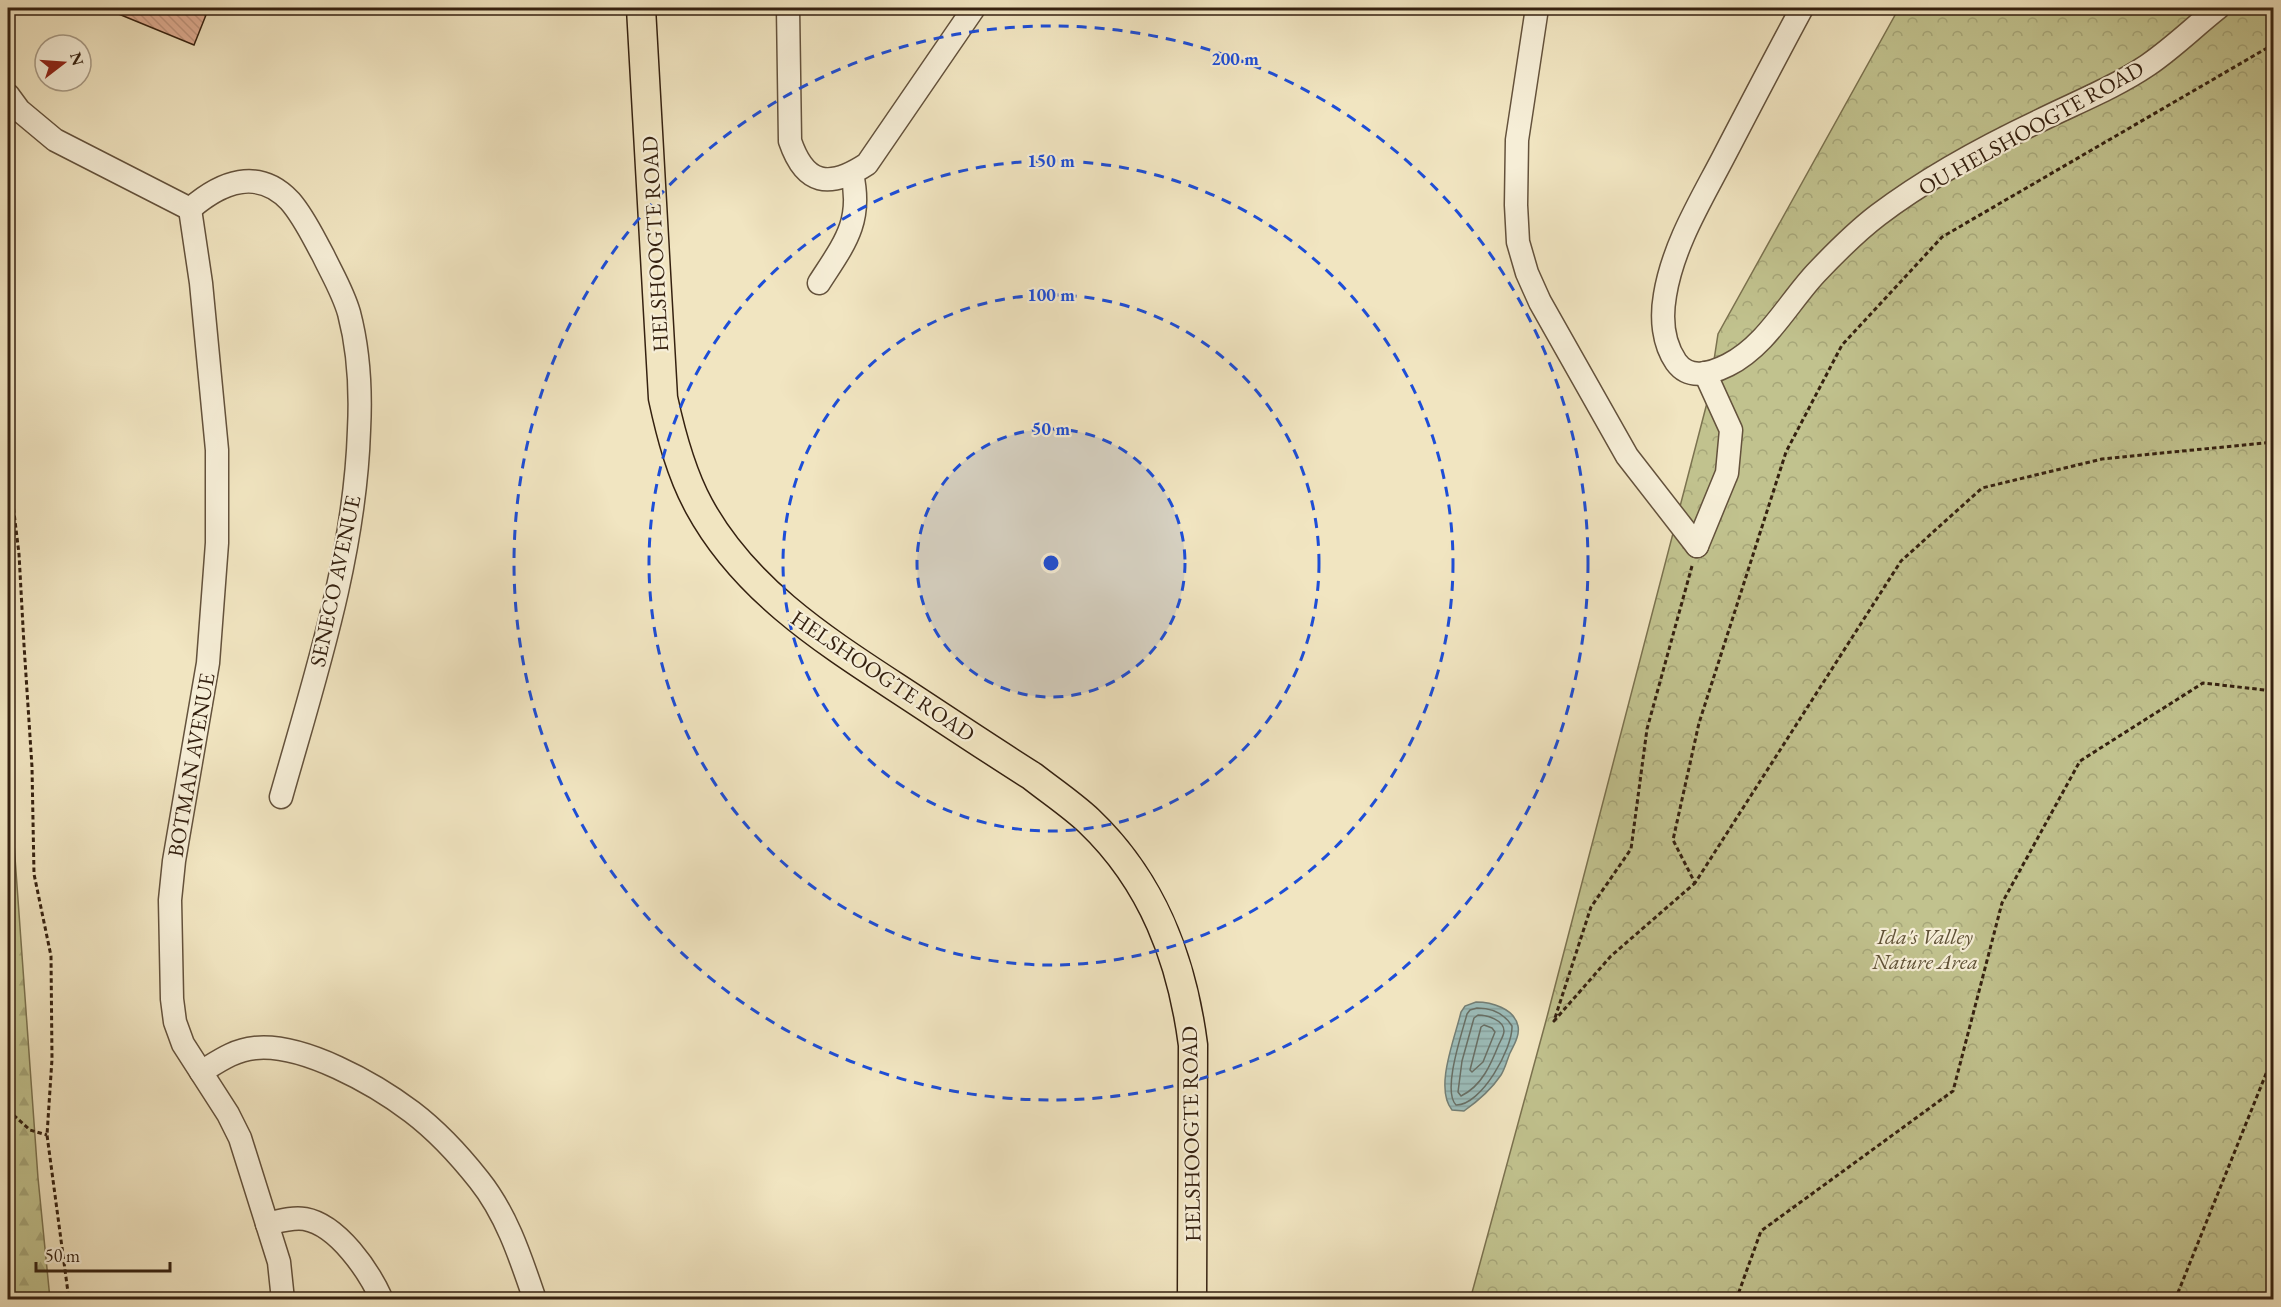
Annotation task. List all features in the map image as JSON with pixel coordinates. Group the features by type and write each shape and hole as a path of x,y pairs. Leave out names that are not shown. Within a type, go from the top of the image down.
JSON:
{"main road":[{"name":"HELSHOOGTE ROAD","path":"641,8 663,398 676,452 693,494 713,530 759,586 785,609 831,644 1059,796 1089,821 1116,850 1145,892 1162,924 1178,966 1188,1007 1193,1045 1192,1299"}],"street":[{"path":"788,8 790,141 796,159 807,173 822,180 842,178 867,164 974,8"},
{"path":"1537,8 1517,140 1518,242 1527,273 1540,302 1627,456 1697,546 1727,473 1731,430 1705,373 1690,374 1680,368 1670,354 1663,330 1664,297 1672,266 1691,219 1802,8"},
{"name":"OU HELSHOOGTE ROAD","path":"1705,373 1728,364 1749,350 1769,331 1816,273 1877,216 1925,184 2007,136 2147,66 2217,8"},
{"path":"8,95 19,110 55,140 190,209"},
{"path":"819,283 850,229 857,203 852,174"},
{"name":"SENECO AVENUE","path":"190,209 206,195 226,184 247,181 265,183 280,191 308,227 340,288 349,313 356,353 360,399 358,461 350,534 334,606 281,797"},
{"name":"BOTMAN AVENUE","path":"190,209 201,283 217,450 217,543 208,663 174,861 170,900 172,999 175,1022 183,1044 240,1138 279,1262 283,1299"},
{"path":"201,1072 232,1053 255,1048 279,1048 326,1062 363,1081 412,1112 440,1137 480,1181 517,1249 535,1299"},
{"path":"267,1224 292,1218 306,1219 326,1228 342,1242 365,1269 382,1299"}],"path":[{"path":"1695,883 1673,840 1699,723 1786,452 1842,345 1942,237 2274,44"},
{"path":"1697,546 1647,729 1631,849 1591,907 1554,1021 1611,956 1695,883 1902,561 1982,488 2102,459 2274,442"},
{"path":"8,451 8,471 19,554 32,767 34,874 51,956 52,1059 46,1136 69,1299"},
{"path":"1736,1299 1761,1231 1953,1091 2002,903 2080,761 2203,683 2274,691"},
{"path":"2175,1299 2274,1054"},
{"path":"8,1110 30,1130 46,1136"}],"green space":[{"name":"Ida's Valley Nature Area","path":"1899,8 2273,8 2273,1299 1470,1300 1547,1017 1708,399 1718,334"},
{"path":"8,760 38,1178 50,1299 8,1299"}],"water":[{"path":"1476,1002 1488,1003 1507,1010 1516,1020 1517,1036 1502,1073 1493,1086 1464,1111 1452,1110 1447,1101 1445,1089 1448,1062 1461,1012 1465,1006"}],"building":[{"path":"104,8 187,8 206,15 194,45"}]}
